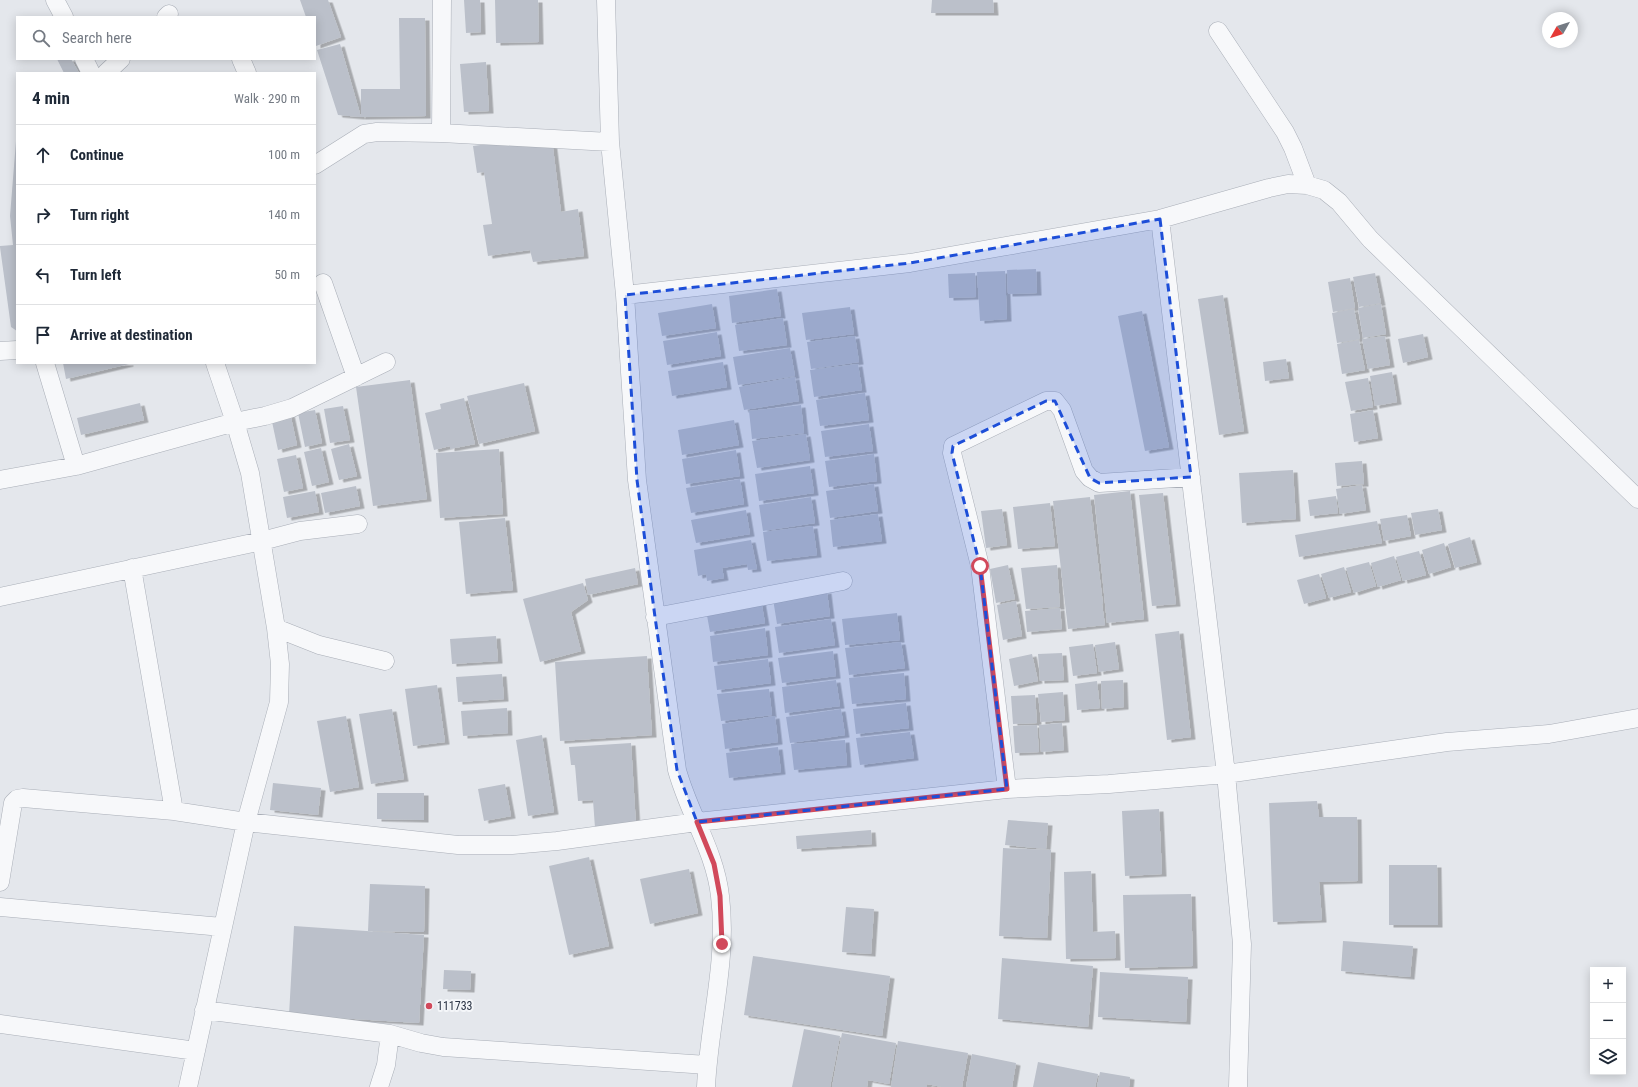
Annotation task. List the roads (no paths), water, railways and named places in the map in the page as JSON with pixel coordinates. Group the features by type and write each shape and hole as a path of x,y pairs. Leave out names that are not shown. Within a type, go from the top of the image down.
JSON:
{"street":[{"path":"55,0 63,16"},
{"path":"441,134 442,0"},
{"path":"606,0 610,142 625,295 637,480 677,770 683,793 697,822 714,864 720,896 722,944 707,1065 706,1087"},
{"path":"1218,31 1285,132 1308,185"},
{"path":"84,60 90,72"},
{"path":"107,72 120,60"},
{"path":"241,60 247,72"},
{"path":"316,164 364,134 377,132 610,142"},
{"path":"625,295 910,264 1160,219 1288,184 1308,185 1324,190 1339,202 1370,239 1638,499"},
{"path":"1160,219 1226,774 1242,944 1238,1087"},
{"path":"323,283 356,377"},
{"path":"0,351 16,350"},
{"path":"0,480 76,466 235,422 265,416 292,408 386,362"},
{"path":"45,364 76,466"},
{"path":"188,1087 246,822 280,702 280,664 276,628 250,473 215,364"},
{"path":"1007,789 980,566 952,453 953,446 1046,401 1055,401 1062,410 1084,471 1090,478 1099,483 1191,477"},
{"path":"0,597 262,541 300,531 358,524"},
{"path":"132,568 174,811"},
{"path":"655,617 844,581"},
{"path":"276,628 319,645 384,660"},
{"path":"0,882 13,803 16,798 174,811 246,822 458,845 512,845 557,841 697,822 1007,789 1109,784 1226,774 1447,742 1549,734 1638,718"},
{"path":"0,907 222,927"},
{"path":"204,1010 390,1034 443,1047 707,1065"},
{"path":"0,1024 196,1051"},
{"path":"380,1087 386,1065 390,1034"}],"place":[{"name":"111733","path":"429,1006"}]}
